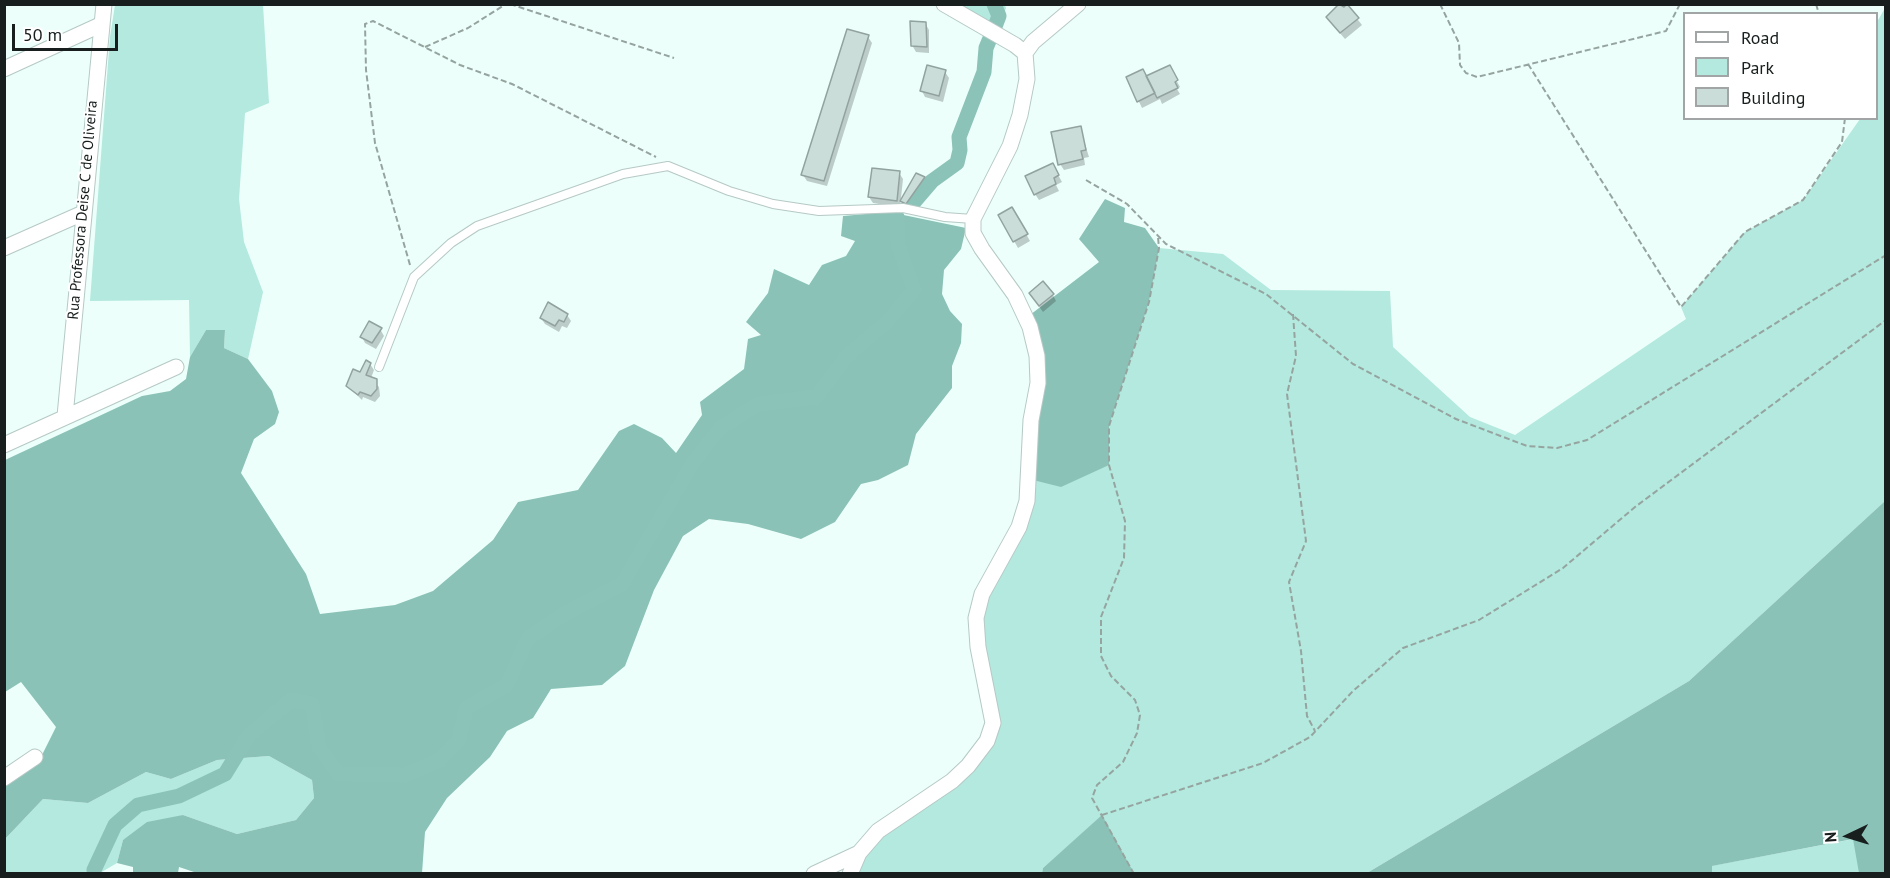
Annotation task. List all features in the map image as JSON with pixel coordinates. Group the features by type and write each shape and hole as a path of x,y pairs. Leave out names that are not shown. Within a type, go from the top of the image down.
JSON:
{"street":[{"name":"Rua Professora Deise C de Oliveira","path":"65,416 100,25 104,4"},
{"path":"944,4 1025,53"},
{"path":"850,873 858,853 878,831 952,782 968,766 987,741 993,723 978,647 976,618 982,594 1019,527 1027,501 1031,420 1038,383 1037,356 1030,327 1016,295 982,249 973,233 973,219 1010,146 1017,125 1027,79 1025,53 1033,42 1078,4"},
{"path":"4,69 100,25"},
{"path":"4,248 83,213"},
{"path":"4,444 176,367"},
{"path":"4,778 36,757"},
{"path":"814,873 858,853"}],"lane":[{"path":"379,367 414,277 451,243 477,226 623,174 668,166 729,191 773,204 819,212 903,208 945,217 973,219"}],"path":[{"path":"425,47 468,28 508,4 674,58"},
{"path":"1440,4 1453,26 1459,43 1460,65 1466,73 1477,77 1666,31 1678,5"},
{"path":"414,277 375,143 366,70 365,24 373,21 460,65 512,84 644,149 668,166"},
{"path":"1528,64 1681,307 1745,232 1803,200 1842,142 1845,120"},
{"path":"1086,180 1127,204 1166,244 1266,294 1353,364 1456,419 1527,446 1557,448 1587,440 1886,255"},
{"path":"1134,873 1092,798 1097,785 1123,762 1137,733 1140,715 1135,700 1111,676 1101,656 1101,617 1124,558 1125,521 1110,465 1109,426 1149,302 1159,248 1158,235"},
{"path":"1293,314 1296,356 1287,394 1306,541 1289,582 1301,651 1307,716 1315,731"},
{"path":"1102,815 1263,763 1315,731 1353,691 1403,648 1479,620 1563,568 1635,507 1886,320"}],"green space":[{"path":"115,5 263,5 269,103 245,113 239,199 244,242 263,292 248,359 224,348 225,330 206,330 190,357 189,300 90,301 110,37"},
{"path":"959,5 1005,5 1006,8 999,28"},
{"path":"1885,8 1885,501 1689,681 1367,873 1134,873 1102,816 1043,868 1042,873 850,874 859,853 952,781 987,741 976,618 1019,527 1029,479 1109,465 1109,426 1149,302 1159,248 1223,254 1271,290 1390,291 1393,347 1470,417 1515,435 1686,319 1681,307 1745,232 1803,200 1859,120 1878,120 1878,20"},
{"path":"1105,199 1125,208 1124,222 1145,228 1159,248 1149,302 1109,426 1109,465 1061,487 1029,479 1038,383 1026,318 1099,262 1079,239"},
{"path":"889,212 966,228 961,249 944,270 942,294 950,311 962,324 961,343 952,366 952,388 916,434 908,465 878,480 861,484 835,522 801,539 748,524 709,519 683,536 654,590 625,666 602,685 551,689 533,718 507,731 490,757 447,798 425,832 422,873 200,874 179,867 178,873 133,874 133,867 117,863 123,840 147,822 183,815 237,834 296,820 314,798 312,780 269,756 217,760 171,779 146,772 88,803 43,799 5,839 5,787 38,763 56,727 21,682 5,692 5,460 142,396 170,391 186,379 190,357 206,330 225,330 224,348 248,359 272,391 279,412 275,424 254,439 241,473 306,574 320,614 395,605 433,591 493,540 518,502 578,490 619,431 634,424 662,438 676,453 702,415 700,402 744,369 748,339 761,335 746,322 768,293 774,269 809,285 822,265 846,256 855,241 841,236 843,216"},
{"path":"1885,501 1885,873 1859,873 1853,839 1712,866 1712,873 1367,873 1689,681"},
{"path":"269,756 312,780 314,798 296,820 237,834 183,815 123,840 117,863 100,873 94,870 85,874 5,874 5,839 43,799 88,803 146,772 171,779 217,760"},
{"path":"1102,815 1134,873 1042,873 1043,868"},
{"path":"1854,839 1861,873 1712,874 1711,866"}],"building":[{"path":"1339,4 1344,7 1347,4 1359,18 1340,33 1326,17"},
{"path":"910,21 926,22 927,47 911,46"},
{"path":"847,29 869,35 824,181 801,175"},
{"path":"927,65 946,70 939,96 920,91"},
{"path":"1170,65 1178,80 1175,82 1178,88 1157,98 1146,76"},
{"path":"1143,69 1155,93 1137,102 1126,77"},
{"path":"1081,126 1086,150 1081,151 1083,159 1058,165 1051,132"},
{"path":"1053,163 1059,175 1054,178 1056,184 1034,195 1025,176"},
{"path":"872,168 900,171 897,201 868,197"},
{"path":"916,173 925,177 906,204 900,201"},
{"path":"1012,207 1028,234 1013,242 998,215"},
{"path":"1043,281 1054,294 1039,306 1029,293"},
{"path":"548,302 568,314 564,322 559,320 555,326 540,318"},
{"path":"369,321 382,328 372,343 360,337"},
{"path":"366,360 371,363 366,375 377,379 377,389 371,396 360,392 358,395 346,386 353,369 360,372"}],"waterway":[{"path":"994,4 999,16 994,29"},
{"path":"914,202 932,181 957,163 960,150 959,137 984,72 986,48 991,36"},
{"path":"94,870 115,825 138,805 179,796 225,774 249,735 291,700 312,704 319,747 338,774 405,775 440,760 459,740 466,708 507,685 528,638 564,614 622,584 692,464 720,428 758,404 816,397 847,356 887,322 914,290 898,245 897,217"}]}
